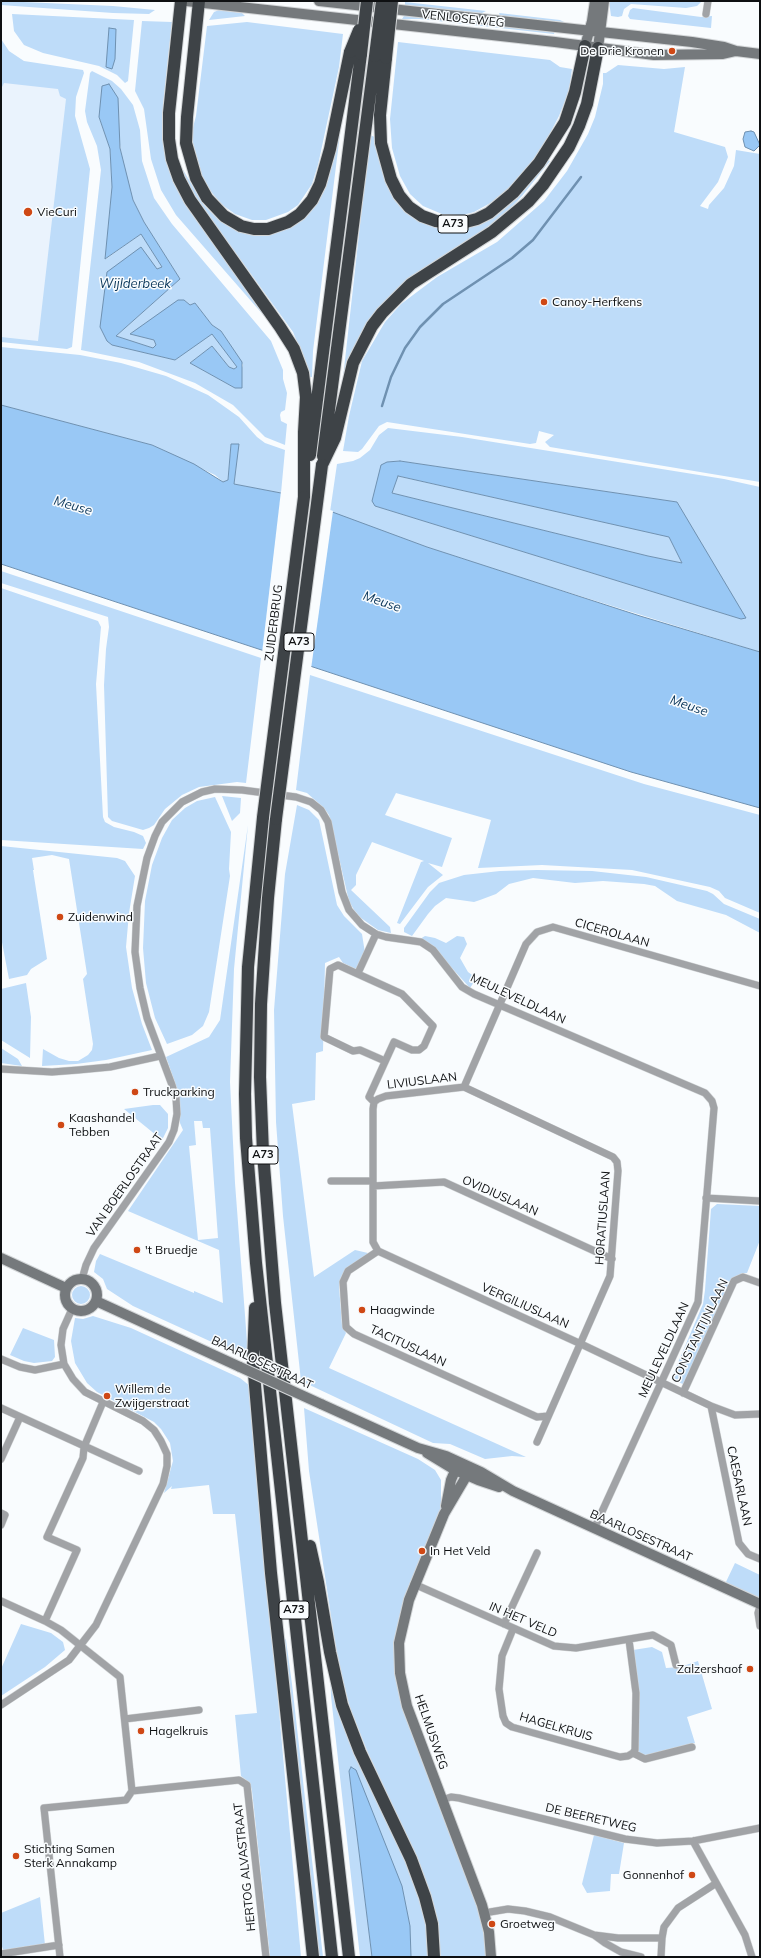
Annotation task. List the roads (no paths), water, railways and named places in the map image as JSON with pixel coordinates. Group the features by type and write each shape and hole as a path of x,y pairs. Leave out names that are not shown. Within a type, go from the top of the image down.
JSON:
{"highway":[{"name":"A73","path":"181,1 168,113 169,139 172,159 179,179 190,200 280,326 294,349 303,373 309,432"},
{"name":"A73","path":"382,1 381,143 391,179 399,194 409,207 422,216 436,221 458,224 477,220 489,213 513,193 539,163 565,122 575,92 585,46"},
{"name":"A73","path":"330,438 381,57 392,1"},
{"name":"A73","path":"199,2 186,117 186,143 196,178 207,198 224,216 241,226 254,229 268,229 283,224 300,214 312,200 320,184 330,149 367,7"},
{"name":"A73","path":"349,1957 269,1229 263,1153 260,1077 263,964 276,819 322,465 353,363 372,326 382,313 411,284 492,232 511,218 538,191 557,166 573,140 587,104 598,48"},
{"name":"A73","path":"309,432 356,53"},
{"name":"ZUIDERBRUG","path":"256,1263 246,1138 245,1037 249,953 263,817 304,497 309,432"},
{"name":"A73","path":"256,1263 254,1362 273,1589 313,1957"},
{"name":"A73","path":"256,1263 332,1957"},
{"name":"A73","path":"297,1490 318,1582 330,1652 342,1705 360,1752 411,1859 418,1878 432,1924 434,1957"}],"street":[{"name":"VENLOSEWEG","path":"186,1 671,56 723,54 736,51"},
{"name":"VENLOSEWEG","path":"319,1 601,32 724,47 736,51 760,54"},
{"path":"585,46 590,31 595,1"},
{"path":"598,48 604,1"},
{"path":"706,14 708,1"},
{"name":"MEULEVELDLAAN","path":"160,1056 147,1018 140,988 136,952 137,906 147,858 162,822 182,802 202,792 215,789 242,790 296,797 311,802 321,810 328,822 342,892 350,910 362,925 376,934 421,942 433,950 462,987 500,1005 705,1093 712,1100 714,1108 698,1302 594,1529"},
{"name":"CICEROLAAN","path":"500,1005 526,944 537,932 554,927 760,986"},
{"path":"358,973 376,934"},
{"path":"374,1102 369,1097 394,1042 412,1050 418,1050 424,1046 433,1026 402,994 338,965 330,970 324,1037 353,1051 360,1050 385,1061"},
{"name":"LIVIUSLAAN","path":"378,1251 373,1242 374,1102 386,1096 464,1087 500,1005"},
{"path":"1,1069 52,1072 78,1070 110,1067 160,1056"},
{"name":"VAN BOERLOSTRAAT","path":"82,1279 86,1265 94,1248 168,1142 174,1130 177,1114 176,1098 160,1056"},
{"name":"HORATIUSLAAN","path":"464,1087 613,1157 617,1162 618,1171 610,1276 581,1344"},
{"path":"331,1181 373,1184"},
{"name":"OVIDIUSLAAN","path":"373,1184 444,1182 612,1258"},
{"path":"706,1198 760,1201"},
{"name":"VERGILIUSLAAN","path":"378,1251 581,1344 711,1406 735,1415 760,1414"},
{"name":"TACITUSLAAN","path":"378,1251 348,1271 343,1282 346,1327 354,1334 537,1417 548,1416"},
{"path":"1,1258 66,1288"},
{"name":"CONSTANTIJNLAAN","path":"683,1393 734,1281 743,1277 760,1284"},
{"path":"82,1279 89,1281 94,1285 97,1293 96,1301 86,1310 72,1309 65,1299 66,1288 73,1280 82,1279"},
{"name":"BAARLOSESTRAAT","path":"96,1301 760,1605"},
{"path":"1,1705 69,1660 96,1625 163,1484 167,1466 166,1454 161,1441 154,1430 143,1421 85,1392 73,1379 64,1364 61,1346 62,1329 72,1309"},
{"path":"537,1442 581,1344"},
{"path":"1,1358 20,1367 35,1370 64,1364"},
{"path":"45,1621 77,1550 47,1536 83,1458 84,1447 103,1402"},
{"name":"CAESARLAAN","path":"711,1406 739,1543 748,1554 760,1559"},
{"path":"1,1408 139,1471"},
{"path":"1,1459 20,1417"},
{"name":"HELMUSWEG","path":"444,1514 451,1480 457,1466"},
{"name":"HELMUSWEG","path":"468,1471 444,1514 414,1584 405,1614 399,1643 400,1673 407,1706 484,1913 489,1932 491,1957"},
{"path":"1,1513 5,1516 1,1525"},
{"path":"504,1624 537,1553"},
{"name":"IN HET VELD","path":"414,1584 554,1646 576,1648 653,1636 671,1644 676,1664"},
{"path":"1,1601 45,1621 81,1645 120,1677 132,1791 126,1800 44,1808 60,1957"},
{"path":"760,1605 758,1613 760,1626"},
{"name":"HAGELKRUIS","path":"513,1629 502,1656 499,1689 506,1723 512,1727 620,1756 628,1756 633,1753 646,1759 692,1747"},
{"path":"629,1640 636,1693 635,1750 633,1753"},
{"path":"125,1719 199,1710"},
{"name":"HERTOG ALVASTRAAT","path":"132,1791 239,1780 247,1785 266,1957"},
{"name":"DE BEERETWEG","path":"442,1800 451,1797 459,1798 625,1840 657,1843 693,1841 760,1828"},
{"path":"693,1841 715,1884 745,1935 752,1957"},
{"path":"661,1957 664,1927 678,1908 715,1884"},
{"path":"484,1913 508,1909 525,1911 550,1917 594,1935 621,1952 640,1957"},
{"path":"594,1935 618,1938 662,1938"},
{"path":"1,1954 59,1945"}],"water":[{"path":"109,28 116,29 115,59 112,69 106,67"},
{"name":"Wijlderbeek","path":"109,84 118,98 120,148 133,200 144,222 180,279 116,336 153,348 156,345 154,340 130,334 178,300 184,300 190,305 195,303 212,325 221,331 242,362 242,388 235,388 190,363 212,346 229,367 234,369 237,367 212,334 175,360 112,345 107,341 100,327 107,272 141,247 157,269 162,267 141,234 105,259 112,187 110,149 99,117 102,86"},
{"path":"745,132 754,132 760,145 754,151 745,147 743,139"},
{"name":"Meuse","path":"1,405 152,445 194,464 223,482 228,480 231,444 239,444 234,484 281,493 427,547 640,616 760,652 760,808 631,772 1,564"},
{"path":"400,461 677,502 746,618 741,619 375,506 372,501 381,465 387,462","holes":["398,476 669,537 682,563 392,493"]},
{"path":"351,1767 356,1770 402,1886 410,1926 411,1957 372,1957 349,1771"}],"waterway":[{"path":"382,406 391,377 405,348 420,327 443,304 512,258 533,240 581,177"}],"place":[{"name":"De Drie Kronen","path":"672,51"},
{"name":"VieCuri","path":"28,212"},
{"name":"Canoy-Herfkens","path":"544,302"},
{"name":"Zuidenwind","path":"60,917"},
{"name":"Truckparking","path":"135,1092"},
{"name":"Kaashandel Tebben","path":"61,1125"},
{"name":"'t Bruedje","path":"137,1250"},
{"name":"Haagwinde","path":"362,1310"},
{"name":"Willem de Zwijgerstraat","path":"107,1396"},
{"name":"In Het Veld","path":"422,1551"},
{"name":"Zalzershaof","path":"750,1669"},
{"name":"Hagelkruis","path":"141,1731"},
{"name":"Stichting Samen Sterk Annakamp","path":"16,1856"},
{"name":"Gonnenhof","path":"692,1875"},
{"name":"Groetweg","path":"492,1924"}]}
